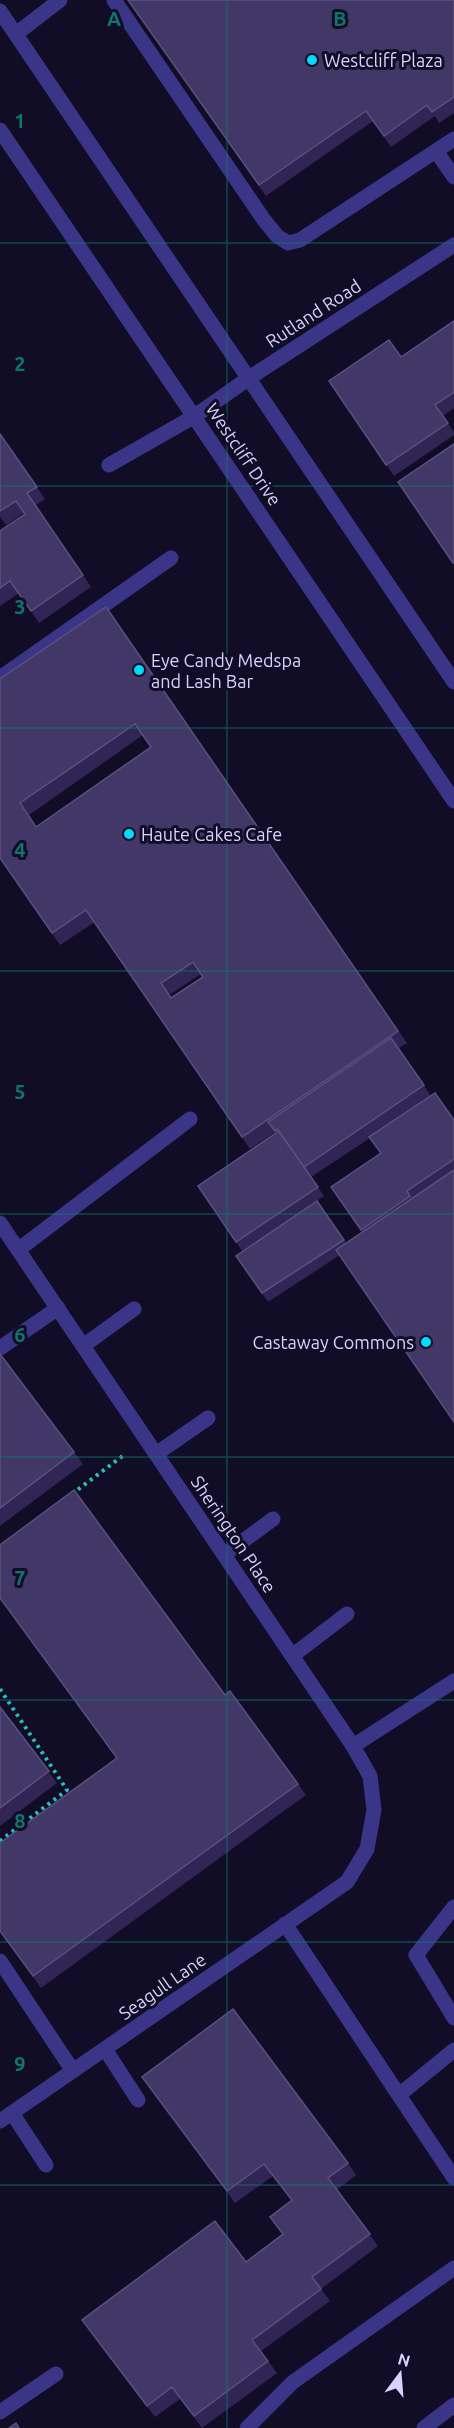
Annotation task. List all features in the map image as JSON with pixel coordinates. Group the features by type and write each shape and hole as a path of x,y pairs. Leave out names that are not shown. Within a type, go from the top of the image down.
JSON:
{"street":[{"path":"16,34 60,0"},
{"path":"114,0 270,229 288,243 294,243 454,139"},
{"path":"0,11 454,682"},
{"name":"Westcliff Drive","path":"0,130 454,801"},
{"path":"436,151 454,177"},
{"name":"Rutland Road","path":"109,465 195,416 249,378 454,245"},
{"path":"0,678 171,558"},
{"path":"18,1250 190,1119"},
{"name":"Sherington Place","path":"0,1223 353,1746 370,1776 374,1810 367,1849 346,1882"},
{"path":"0,1348 58,1308"},
{"path":"83,1346 134,1309"},
{"path":"156,1454 208,1418"},
{"path":"224,1555 273,1519"},
{"path":"292,1656 347,1614"},
{"path":"353,1746 453,1683"},
{"name":"Seagull Lane","path":"6,2117 346,1882"},
{"path":"454,1907 416,1955 454,2018"},
{"path":"285,1924 454,2178"},
{"path":"0,1962 73,2071"},
{"path":"105,2049 138,2100"},
{"path":"399,2095 454,2050"},
{"path":"6,2117 46,2165"},
{"path":"247,2428 293,2382 454,2268"},
{"path":"0,2412 56,2374"},
{"path":"424,2428 454,2405"}],"path":[{"path":"63,1501 146,1438"},
{"path":"0,1689 67,1790 0,1841"}],"building":[{"name":"Westcliff Plaza","path":"128,0 454,0 454,97 432,112 427,105 384,136 366,111 259,185"},
{"path":"454,321 454,392 435,405 448,423 386,465 329,381 389,340 401,357"},
{"path":"0,434 37,487 27,493 83,575 31,611 10,581 0,588 0,531 25,514 16,501 0,511"},
{"path":"454,444 454,562 453,563 398,482"},
{"path":"106,607 398,1031 242,1137 86,910 52,933 0,858 0,679","holes":["135,724 151,747 36,827 20,803","193,962 203,977 171,998 161,983"]},
{"path":"391,1038 424,1085 304,1167 277,1129 275,1131 268,1122"},
{"path":"435,1093 454,1120 454,1159 407,1191 410,1196 361,1230 331,1187 381,1153 369,1137"},
{"path":"279,1131 318,1187 236,1242 198,1186"},
{"name":"Castaway Commons","path":"454,1170 454,1422 336,1250"},
{"path":"317,1201 344,1240 262,1293 236,1256"},
{"path":"0,1354 74,1452 0,1508"},
{"path":"74,1490 225,1695 230,1691 298,1784 33,1976 0,1931 0,1843 117,1758 0,1598 0,1545"},
{"path":"0,1707 49,1771 0,1808"},
{"path":"233,2009 348,2163 328,2178 370,2234 312,2277 321,2289 252,2340 268,2361 194,2416 172,2387 147,2406 82,2320 215,2221 246,2262 283,2234 270,2217 292,2200 264,2164 227,2191 142,2077"},
{"path":"16,2423 19,2428 9,2428"}],"place":[{"name":"Westcliff Plaza","path":"312,60"},
{"name":"Eye Candy Medspa and Lash Bar","path":"139,670"},
{"name":"Haute Cakes Cafe","path":"129,834"},
{"name":"Castaway Commons","path":"426,1342"}]}
